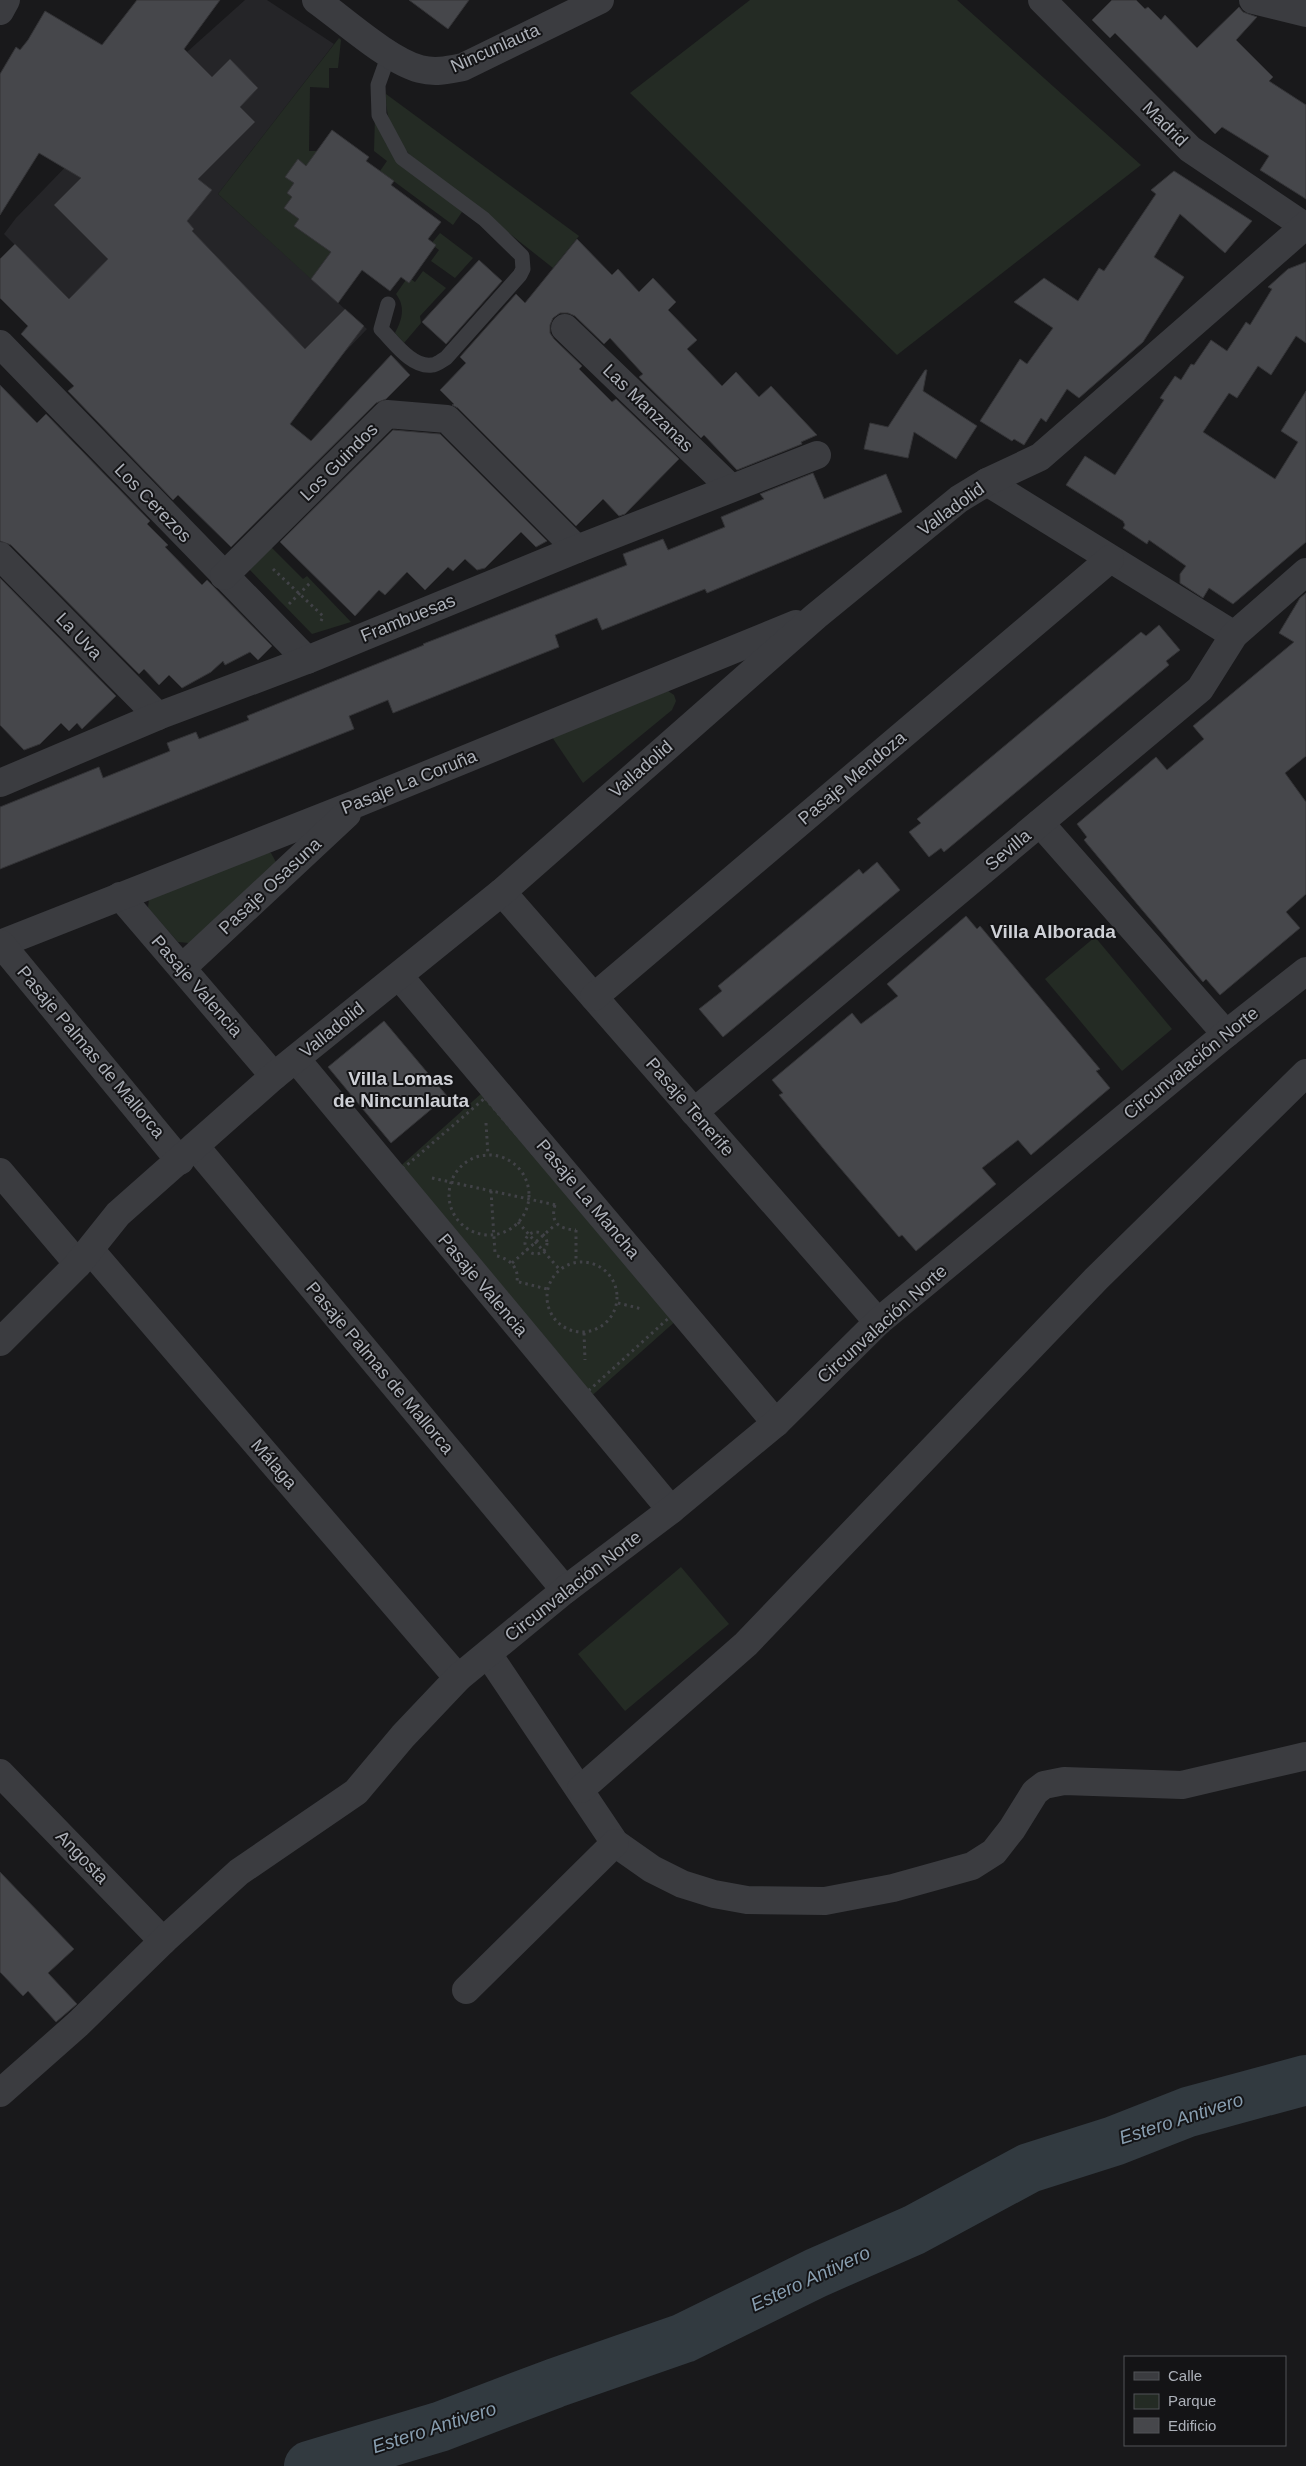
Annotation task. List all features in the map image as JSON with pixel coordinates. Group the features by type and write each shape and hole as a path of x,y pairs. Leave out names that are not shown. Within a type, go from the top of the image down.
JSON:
{"street":[{"path":"0,11 6,0"},
{"name":"Nincunlauta","path":"316,0 403,63 421,69 442,72 463,67 600,0"},
{"name":"Madrid","path":"1042,0 1190,148 1305,226"},
{"path":"1253,0 1306,13"},
{"name":"Valladolid","path":"0,1342 84,1258 118,1214 274,1076 502,892 816,616 959,499 987,482 1040,456 1305,226"},
{"name":"Las Manzanas","path":"565,328 731,488"},
{"name":"Los Cerezos","path":"0,344 307,660"},
{"name":"Los Guindos","path":"224,576 387,414 448,419 577,549"},
{"name":"Frambuesas","path":"6,773 307,660 577,549 817,455"},
{"path":"987,482 1234,635"},
{"name":"La Uva","path":"0,556 158,716"},
{"name":"Pasaje Mendoza","path":"594,997 1110,559"},
{"name":"Sevilla","path":"694,1112 1200,689 1234,635 1306,572"},
{"name":"Pasaje La Coruña","path":"0,944 358,803 816,616"},
{"name":"Pasaje Osasuna","path":"182,968 358,803"},
{"path":"1040,823 1226,1034"},
{"name":"Pasaje Tenerife","path":"502,892 878,1322"},
{"name":"Pasaje Valencia","path":"120,896 274,1076"},
{"name":"Pasaje Palmas de Mallorca","path":"0,944 188,1154 565,1590"},
{"name":"Circunvalación Norte","path":"0,2093 78,2024 163,1941 238,1872 356,1792 403,1736 458,1678 565,1590 671,1510 776,1422 878,1322 1226,1034 1306,971"},
{"name":"Pasaje La Mancha","path":"399,976 776,1422"},
{"name":"Pasaje Valencia","path":"296,1059 671,1510"},
{"path":"581,1789 746,1644 1096,1279 1306,1073"},
{"name":"Málaga","path":"0,1172 84,1258 458,1678"},
{"path":"488,1654 581,1789 615,1843 652,1869 682,1884 714,1894 747,1900 825,1901 893,1888 972,1866 994,1852 1012,1829 1035,1792 1044,1785 1064,1781 1182,1785 1306,1756"},
{"name":"Angosta","path":"0,1774 163,1941"},
{"path":"466,1990 615,1843"}],"lane":[{"path":"388,304 381,330 411,358 422,365 434,365 446,358 520,275 523,269 522,256 484,219 402,158 379,115 378,85 389,54"}],"path":[{"path":"485,1098 672,1315 586,1393 400,1171 485,1098"},
{"path":"488,1155 501,1157 513,1163 522,1172 527,1185 529,1199 526,1211 509,1230 493,1235 474,1232 463,1226 455,1218 449,1200 451,1182 456,1172 470,1160 488,1155"},
{"path":"400,1171 408,1173"},
{"path":"425,1177 562,1206"},
{"path":"491,1191 495,1263"},
{"path":"554,1205 553,1218 556,1224 566,1229 576,1230"},
{"path":"518,1222 560,1270"},
{"path":"576,1223 576,1262"},
{"path":"512,1263 556,1224"},
{"path":"534,1231 544,1235 547,1239 547,1247 544,1252 537,1254 527,1250 525,1243 528,1234 534,1231"},
{"path":"495,1256 512,1263 518,1276 517,1282"},
{"path":"576,1262 588,1262 600,1267 610,1276 616,1287 618,1303 607,1323 596,1330 584,1333 570,1331 558,1325 550,1314 546,1301 547,1289 552,1278 560,1270 576,1262"}],"shaded area":[{"path":"245,0 267,0 334,44 218,194 367,329 297,402 99,329 4,234 16,218 111,120"}],"green space":[{"path":"750,0 957,0 1141,165 897,355 630,93"},
{"path":"339,38 341,40 338,68 329,68 329,88 310,87 309,151 317,151 307,166 298,160 285,177 294,183 287,193 292,197 284,208 299,219 294,226 331,252 311,279 218,194"},
{"path":"386,94 579,236 553,268 410,155 399,141 389,119"},
{"path":"375,115 386,144 462,212 453,225 380,171 387,161 374,151"},
{"path":"440,233 473,258 455,278 431,261 439,250 431,244"},
{"path":"423,271 446,288 420,316 421,323 404,343 395,333 402,314 401,304 396,294 408,277 415,282"},
{"path":"269,545 303,579 307,576 351,622 312,634 247,567"},
{"path":"668,691 674,695 676,701 672,710 583,783 552,737"},
{"path":"264,852 271,853 277,864 189,943 178,942 148,908 149,898"},
{"path":"1095,937 1172,1029 1122,1071 1045,979"},
{"path":"483,1092 678,1319 587,1400 395,1171"},
{"path":"681,1567 729,1624 625,1711 578,1654"}],"building":[{"path":"137,0 220,0 184,49 212,77 230,59 258,88 240,107 255,122 198,179 212,190 187,221 194,229 192,231 305,349 345,309 364,326 290,424 311,441 391,355 410,375 386,399 376,403 231,547 178,495 173,500 68,391 74,386 21,334 28,326 0,298 0,259 15,244 69,299 108,259 54,205 81,178 39,153 0,215 0,74 16,47 20,50 28,40 45,11 102,45"},
{"path":"409,0 469,0 448,29"},
{"path":"1112,0 1136,0 1145,9 1148,7 1161,20 1165,15 1197,48 1239,7 1243,12 1257,17 1236,40 1273,77 1269,81 1306,105 1306,199 1260,170 1269,156 1222,127 1215,134 1115,33 1110,38 1092,20"},
{"path":"332,130 369,157 366,161 394,181 391,185 441,222 428,239 436,245 409,283 401,277 390,291 362,270 338,303 311,279 331,252 294,226 299,219 284,208 292,197 287,193 294,183 285,177 298,159 306,166"},
{"path":"1174,171 1252,221 1225,253 1180,214 1154,257 1184,277 1143,342 1079,398 1067,389 1046,422 1041,418 1024,445 1014,439 1012,441 980,421 1020,359 1027,364 1053,328 1014,302 1044,278 1078,301 1099,268 1104,271 1156,194 1151,190"},
{"path":"577,239 612,275 618,269 639,292 653,278 676,302 668,310 697,340 687,349 722,386 736,372 759,397 771,386 817,435 801,442 802,444 737,470 704,435 701,438 639,377 643,374 610,338 604,344 575,316 568,313 560,313 553,318 550,325 550,333 554,339 582,366 579,369 612,402 616,399 679,459 625,514 619,516 603,499 576,526 458,408 452,405 454,404 440,390 466,363 460,357 516,294 525,303"},
{"path":"479,260 502,281 446,344 422,322"},
{"path":"1306,262 1306,343 1296,336 1271,375 1258,366 1237,398 1229,393 1203,432 1275,479 1298,442 1281,431 1306,391 1306,542 1233,604 1209,588 1203,598 1180,583 1180,574 1186,566 1149,540 1147,544 1123,528 1125,525 1123,521 1066,485 1085,456 1115,475 1164,400 1160,398 1175,376 1181,380 1191,364 1194,365 1211,340 1227,351 1246,322 1250,325 1272,289 1268,287 1288,269"},
{"path":"925,370 927,370 923,391 977,426 956,459 914,432 908,458 864,449 870,423 888,427"},
{"path":"0,385 37,423 46,414 150,521 147,524 168,545 165,547 202,585 207,580 272,646 258,660 250,652 225,665 223,661 211,672 182,688 169,675 159,685 144,669 139,674 11,545 0,541"},
{"path":"393,430 440,434 547,541 536,547 521,532 485,568 477,570 465,559 453,571 448,567 425,590 407,572 385,595 379,590 355,616 280,542"},
{"path":"813,473 824,499 886,474 902,512 707,593 705,589 602,630 597,618 555,635 559,647 393,713 388,700 349,716 354,729 0,869 0,807 99,767 103,778 170,751 167,743 196,732 199,739 249,720 247,716 423,644 627,565 623,554 663,539 668,550 725,527 721,517 764,499 760,494"},
{"path":"0,578 116,696 82,729 77,723 69,731 61,723 40,744 24,750 0,725"},
{"path":"1306,593 1306,756 1285,773 1306,802 1306,894 1286,912 1300,928 1220,995 1206,979 1203,982 1138,905 1084,840 1087,837 1077,824 1156,757 1167,770 1204,739 1193,726 1294,642 1279,633 1300,598"},
{"path":"1159,625 1180,650 1166,661 1169,665 944,852 941,848 929,857 909,832 921,823 917,819 1141,632 1146,636"},
{"path":"877,862 900,890 723,1037 699,1009 722,991 718,986 859,869 863,874"},
{"path":"966,916 977,929 980,926 1100,1069 1096,1071 1110,1088 1031,1155 1018,1140 982,1168 996,1184 916,1251 902,1235 899,1237 823,1148 779,1095 783,1093 772,1080 852,1013 861,1024 898,996 887,984"},
{"path":"384,1021 447,1096 391,1143 328,1067"},
{"path":"0,1872 74,1949 48,1973 77,2004 56,2022 28,1991 23,1996 0,1972"}],"waterway":[{"name":"Estero Antivero","path":"309,2466 439,2427 555,2383 684,2338 816,2273 914,2230 1029,2168 1114,2141 1188,2112 1306,2080"}],"district":[{"name":"Villa Alborada","path":"1053,931"},
{"name":"Villa Lomas de Nincunlauta","path":"401,1089"}]}
